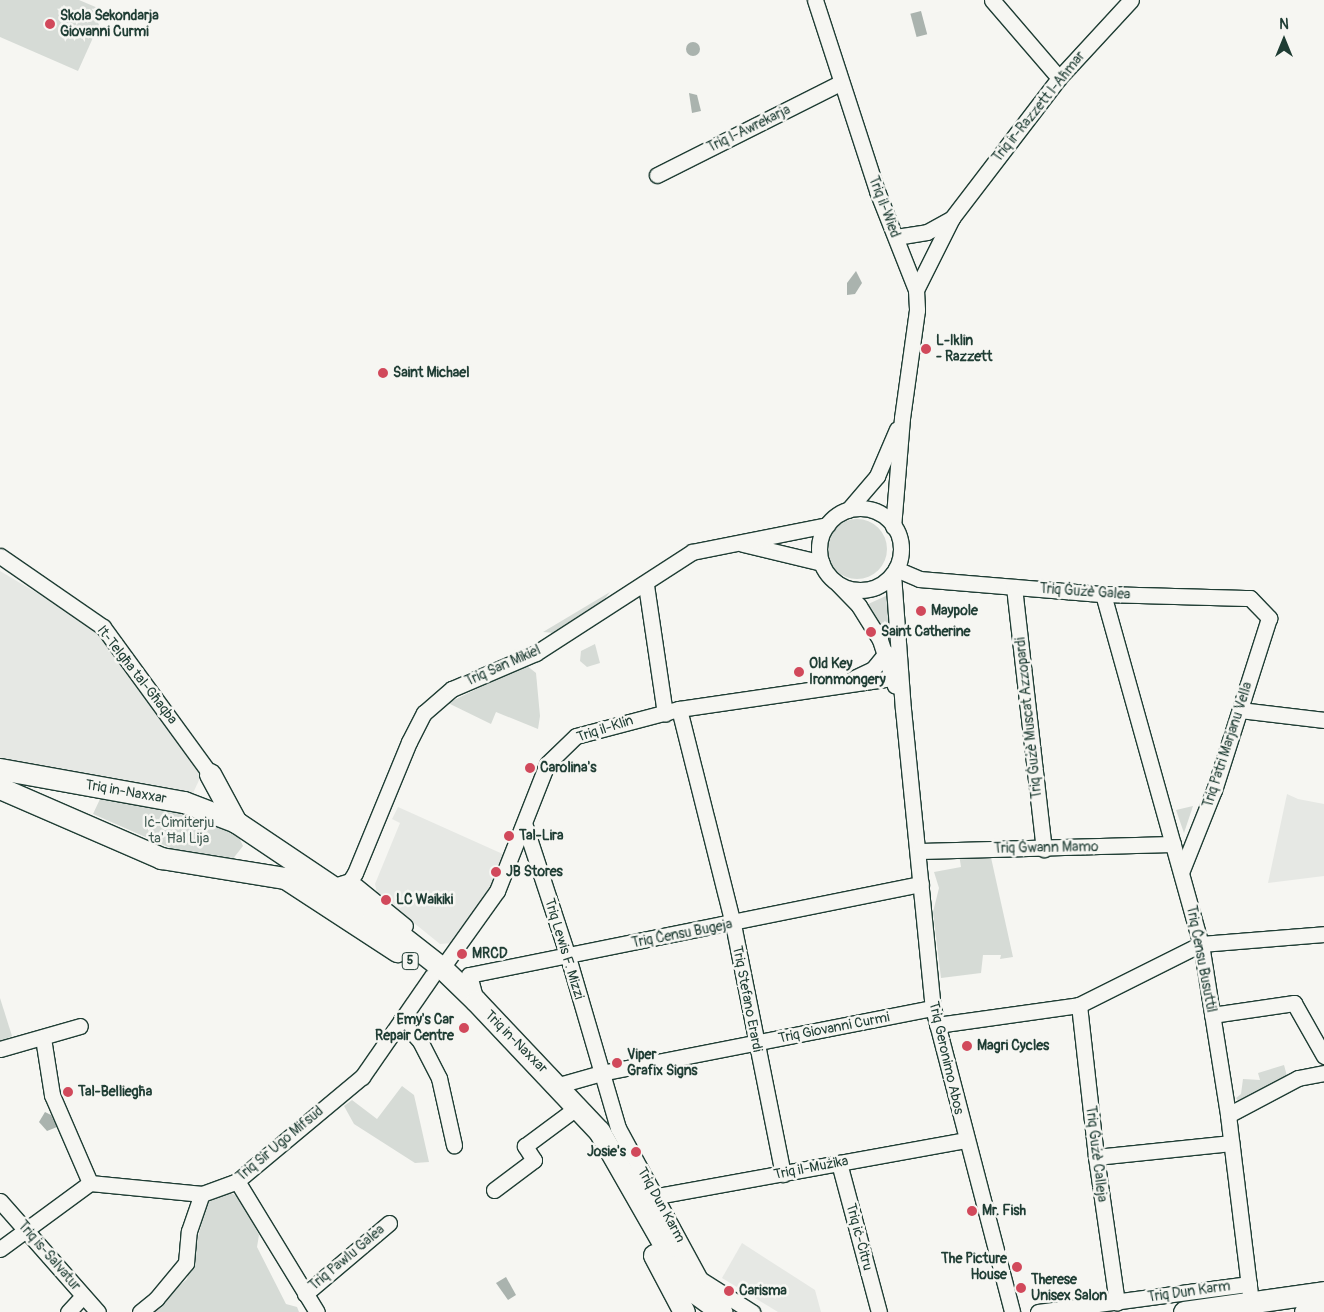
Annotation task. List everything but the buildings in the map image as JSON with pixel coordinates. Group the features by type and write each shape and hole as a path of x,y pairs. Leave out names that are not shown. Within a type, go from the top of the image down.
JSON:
{"highway":[{"name":"Triq in-Naxxar","path":"0,770 184,802 242,826 334,886 355,886 476,1001 559,1085 600,1131 676,1266 694,1292 722,1312"},
{"path":"184,802 206,789 210,774"},
{"path":"210,774 256,846 251,865 240,869"},
{"path":"84,824 75,809 75,801 80,791 88,786"},
{"name":"Triq in-Naxxar","path":"0,788 162,858 240,869 285,878 440,968 571,1112 617,1185 684,1312"},
{"path":"676,1266 697,1286 739,1312"},
{"name":"Triq Dun Karm","path":"1184,1312 1250,1293 1324,1292"},
{"path":"1305,1312 1324,1310"}],"street":[{"name":"Triq il-Wied","path":"815,0 840,83 877,191 916,290 917,310 902,418 893,527"},
{"path":"992,0 1060,78"},
{"name":"Triq ir-Razzett l-Aħmar","path":"916,290 952,218 1060,78 1130,0"},
{"name":"Triq l-Awrekarja","path":"657,175 840,83"},
{"name":"Triq ir-Razzett l-Aħmar","path":"896,237 927,232 952,218"},
{"name":"Triq il-Wied","path":"848,510 877,476 902,418"},
{"path":"848,510 872,510 883,515 893,527 901,543 895,571 873,588 847,588 835,582 822,563 820,543 827,525 848,510"},
{"name":"Triq San Mikiel","path":"355,886 408,742 424,713 452,689 536,653 646,585 692,552 827,525"},
{"name":"Triq San Mikiel","path":"737,542 822,563"},
{"name":"It-Telgħa tal-Għaqba","path":"0,556 102,627 210,774"},
{"name":"Triq Ġużè Galea","path":"895,571 919,579 1103,594 1250,598 1269,618"},
{"name":"Triq Geronimo Abos","path":"895,571 903,709 919,851 933,1008 1012,1312"},
{"name":"Triq Geronimo Abos","path":"835,582 859,606 886,653 892,678 903,709"},
{"name":"Triq Stefano Erardi","path":"646,585 672,711 733,924 755,1043 783,1174"},
{"name":"Triq Ġużè Muscat Azzopardi","path":"1014,587 1044,849"},
{"name":"Triq Ċensu Busuttil","path":"1103,594 1182,870 1201,944 1228,1115 1250,1293"},
{"name":"Triq Patri Marjanu Vella","path":"1182,870 1214,790 1269,618"},
{"name":"Triq il-Klin","path":"841,684 872,670 886,653"},
{"name":"Triq il-Klin","path":"440,968 496,891 525,826 547,764 576,736 622,721 672,711 841,684 892,678"},
{"path":"1240,710 1324,720"},
{"name":"Triq Lewis F. Mizzi","path":"525,826 568,957 600,1073"},
{"name":"Triq Ġwann Mamo","path":"919,851 1173,844"},
{"name":"Triq Ċensu Bugeja","path":"469,975 733,924 921,884"},
{"path":"937,1025 1079,1005 1201,944 1324,934"},
{"name":"Triq in-Naxxar","path":"440,968 469,975"},
{"name":"Triq Sir Ugo Mifsud","path":"90,1183 202,1194 237,1181 362,1077 440,968"},
{"path":"469,975 476,1001"},
{"path":"1212,1015 1294,1003 1324,1056"},
{"name":"Triq Ġużè Calleja","path":"1079,1005 1096,1157 1116,1302"},
{"name":"Triq Giovanni Curmi","path":"559,1085 600,1073 933,1008"},
{"path":"401,1020 420,1041 439,1078 454,1144"},
{"path":"0,1049 19,1041 43,1038 80,1026"},
{"path":"0,1249 28,1231 90,1183 52,1095 43,1038"},
{"name":"Triq Dun Karm","path":"600,1073 618,1128 657,1196 700,1279 752,1312"},
{"path":"1228,1115 1298,1078 1324,1073"},
{"path":"494,1190 534,1160 524,1146 571,1112"},
{"name":"Triq il-Mużika","path":"657,1196 966,1140"},
{"path":"1096,1157 1231,1143"},
{"name":"Triq iċ-Ċitru","path":"839,1163 880,1312"},
{"path":"237,1181 317,1312"},
{"path":"140,1312 156,1299 186,1263 190,1231 202,1194"},
{"name":"Triq is-Salvatur","path":"0,1201 98,1312"},
{"name":"Triq Pawlu Galea","path":"305,1294 389,1223"},
{"name":"Triq Dun Karm","path":"1038,1312 1116,1302 1250,1293"},
{"path":"68,1312 84,1296"}],"shaded area":[{"path":"921,11 927,34 917,37 910,14"},
{"path":"690,42 696,42 700,49 696,56 690,56 686,52 686,46"},
{"path":"689,93 697,95 701,111 692,113"},
{"path":"856,271 862,283 855,294 847,295 847,283"},
{"path":"0,571 96,628 201,776 193,793 0,770"},
{"path":"1287,794 1298,799 1324,804 1324,876 1268,883"},
{"path":"398,807 505,855 489,889 452,943 440,944 377,893 375,884 400,823 392,819"},
{"path":"45,1112 51,1115 57,1127 47,1131 39,1122"},
{"path":"742,1243 815,1290 821,1312 778,1312 722,1278"},
{"path":"506,1277 516,1295 508,1300 496,1283"}],"green space":[{"name":"Skola Sekondarja Giovanni Curmi","path":"0,0 79,0 105,11 78,71 0,37"},
{"path":"851,519 863,519 874,524 882,532 887,543 885,561 874,574 863,579 851,579 840,574 832,566 827,555 827,543 832,532 840,524"},
{"path":"610,592 602,602 555,633 543,632"},
{"path":"888,595 890,617 883,631 866,605"},
{"path":"595,644 600,663 587,667 580,661 581,651"},
{"path":"526,665 536,673 540,716 538,729 496,712 491,724 448,703"},
{"name":"Iċ-Ċimiterju ta' Ħal Lija","path":"100,799 163,807 201,817 236,831 243,846 232,860 175,850 93,814"},
{"path":"1193,806 1184,833 1176,810"},
{"path":"990,853 1013,957 1000,959 1001,955 983,955 981,973 941,978 933,912 939,888 934,872 961,867 959,854"},
{"path":"0,998 12,1036 0,1042"},
{"path":"1284,1065 1287,1076 1238,1101 1236,1098 1241,1094 1243,1079 1260,1080 1258,1073"},
{"path":"402,1086 414,1095 429,1162 415,1163 354,1124 344,1106 352,1100 377,1119"},
{"path":"228,1192 240,1197 259,1235 257,1247 286,1304 297,1307 299,1312 151,1312 187,1279 207,1203"}],"place":[{"name":"Skola Sekondarja Giovanni Curmi","path":"50,24"},
{"name":"L-Iklin - Razzett","path":"926,349"},
{"name":"Saint Michael","path":"383,373"},
{"name":"Maypole","path":"921,611"},
{"name":"Saint Catherine","path":"871,632"},
{"name":"Old Key Ironmongery","path":"799,672"},
{"name":"Carolina's","path":"530,768"},
{"name":"Tal-Lira","path":"509,836"},
{"name":"JB Stores","path":"496,872"},
{"name":"LC Waikiki","path":"386,900"},
{"name":"MRCD","path":"462,954"},
{"name":"Emy's Car Repair Centre","path":"464,1028"},
{"name":"Magri Cycles","path":"967,1046"},
{"name":"Viper Grafix Signs","path":"617,1063"},
{"name":"Tal-Belliegħa","path":"68,1092"},
{"name":"Josie's","path":"636,1152"},
{"name":"Mr. Fish","path":"972,1211"},
{"name":"The Picture House","path":"1017,1267"},
{"name":"Therese Unisex Salon","path":"1021,1288"},
{"name":"Carisma","path":"729,1291"}]}
